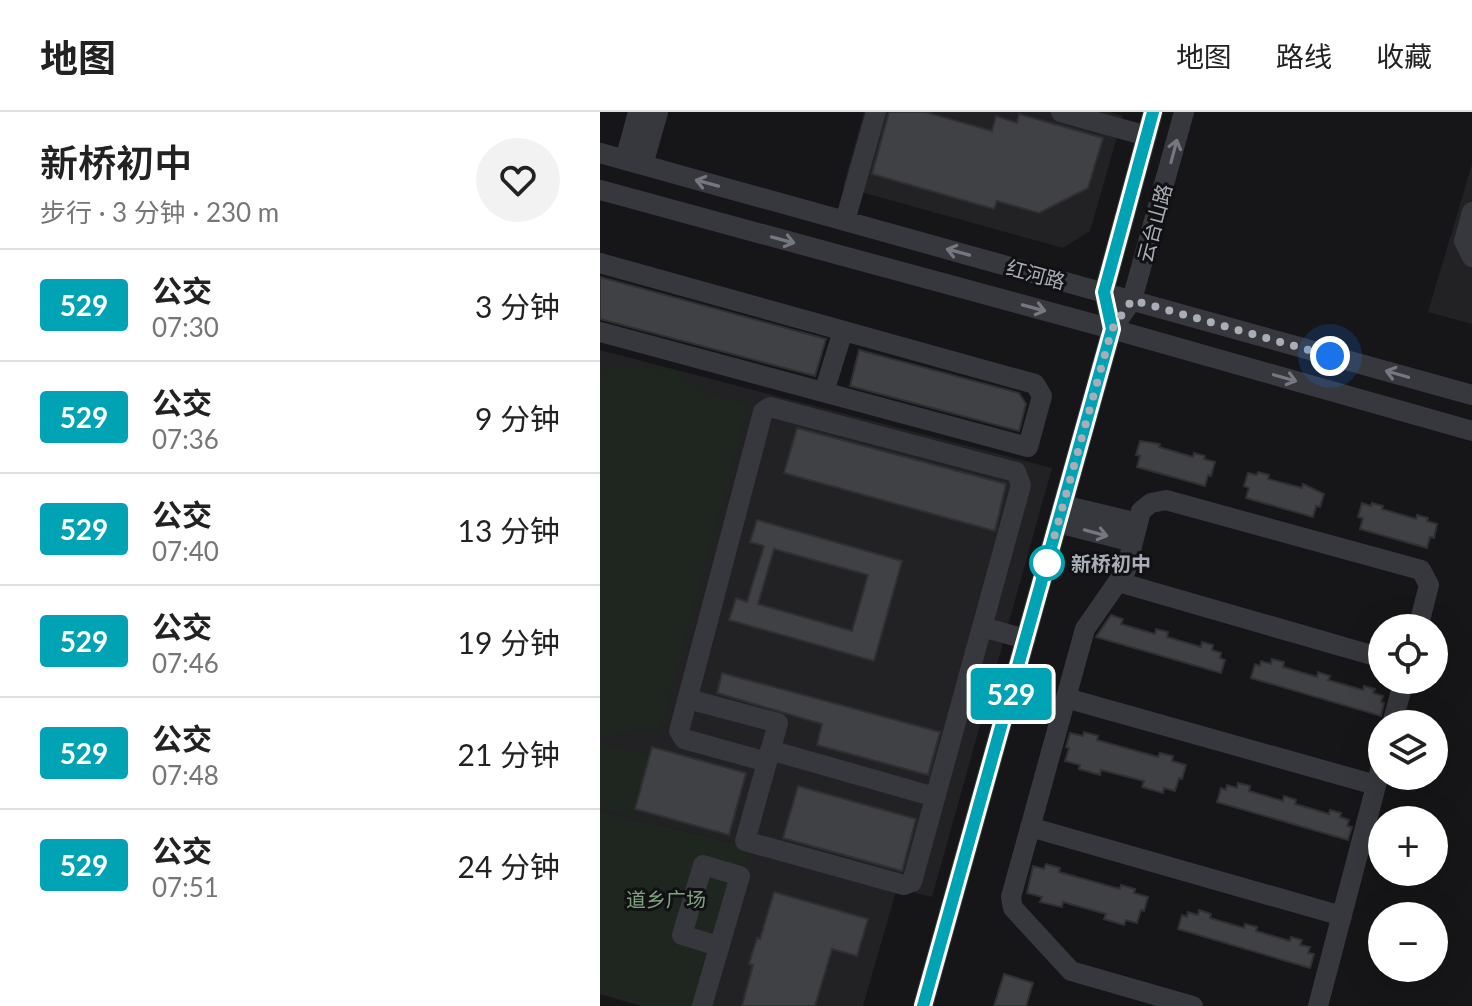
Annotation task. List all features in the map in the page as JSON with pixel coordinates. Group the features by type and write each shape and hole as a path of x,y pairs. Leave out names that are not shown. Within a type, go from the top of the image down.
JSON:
{"street":[{"path":"634,163 638,112"},
{"path":"634,163 658,112"},
{"path":"845,221 876,112"},
{"path":"1061,112 1147,136"},
{"name":"云台山路","path":"1112,329 1104,292 1153,112"},
{"name":"云台山路","path":"923,1006 1112,329 1132,300 1184,112"},
{"name":"红河路","path":"600,153 1472,395"},
{"name":"红河路","path":"600,190 1112,329 1472,431"},
{"path":"1472,212 1464,241 1472,257"},
{"path":"600,263 1035,384 1042,396 1028,447 600,332"},
{"path":"824,392 843,331"},
{"path":"688,699 778,723 768,756 745,841 904,885 912,882 1021,485 1016,472 770,407 763,412 679,731 684,739 768,756 935,797"},
{"path":"1193,1006 1170,1003 1071,971 1013,908 1011,897 1085,629 1126,570 1141,511 1151,503 1166,500 1421,570 1429,585 1422,614"},
{"path":"1061,514 1135,533"},
{"path":"1118,582 1368,654"},
{"path":"982,627 1026,639"},
{"path":"1066,698 1368,783"},
{"path":"1318,1006 1375,790"},
{"path":"1030,827 1342,916"},
{"path":"702,1006 718,946"}],"shaded area":[{"path":"864,112 1110,112 1123,116 1090,231 1063,248 843,187"},
{"path":"1472,164 1472,324 1428,312"},
{"path":"600,350 1052,468 932,897 897,888 863,1006 706,1006 751,847 600,811"}],"green space":[{"path":"637,366 676,371 707,393 749,404 660,732 640,727 600,737 600,370"},
{"path":"600,743 649,755 633,816 600,808"},
{"name":"道乡广场","path":"600,811 751,847 706,1006 641,1006 600,994"}],"building":[{"path":"889,112 925,112 992,131 996,116 1017,123 1019,114 1103,138 1088,188 1039,213 997,201 994,209 872,174"},
{"path":"600,277 826,339 815,376 600,319"},
{"path":"859,350 1019,393 1026,404 1019,431 850,386"},
{"path":"797,428 1006,484 995,531 784,473"},
{"path":"1140,441 1160,444 1159,447 1193,457 1194,453 1205,456 1204,459 1215,462 1211,476 1208,475 1205,486 1137,467"},
{"path":"1258,472 1269,475 1268,479 1302,488 1303,484 1324,494 1320,507 1316,506 1313,517 1246,498 1249,488 1244,486 1248,473 1257,475"},
{"path":"1362,503 1383,506 1382,509 1416,519 1417,515 1428,518 1427,521 1437,524 1434,538 1430,537 1427,548 1360,529 1363,518 1358,517"},
{"path":"757,520 902,561 874,661 729,620 736,598 747,602 764,546 750,542","holes":["774,549 868,575 852,631 758,604"]},
{"path":"1111,615 1123,619 1121,624 1155,634 1156,629 1168,632 1167,637 1201,647 1202,642 1213,645 1212,650 1221,653 1220,658 1225,660 1221,673 1096,637"},
{"path":"1272,659 1284,662 1283,667 1317,677 1318,672 1330,676 1328,680 1363,690 1364,686 1368,687 1368,694 1383,696 1382,710 1368,712 1251,678 1255,664 1260,666 1261,661 1271,664"},
{"path":"722,673 940,732 928,775 817,745 822,724 717,693"},
{"path":"1084,732 1098,736 1097,740 1158,757 1160,753 1173,756 1172,761 1186,765 1182,779 1179,778 1175,791 1164,788 1163,793 1142,787 1144,781 1101,770 1100,775 1079,769 1080,765 1065,761 1069,748 1066,747 1070,733 1083,736"},
{"path":"652,747 746,773 729,835 635,809"},
{"path":"1238,783 1250,786 1249,791 1283,801 1284,796 1296,800 1295,804 1329,814 1330,810 1341,813 1340,817 1349,820 1347,826 1352,827 1348,840 1217,802 1221,788 1226,790 1227,785 1237,788"},
{"path":"798,786 916,819 902,871 783,838"},
{"path":"1046,864 1060,868 1059,872 1120,889 1121,885 1135,889 1134,893 1148,897 1144,911 1141,910 1137,923 1126,920 1124,925 1104,919 1106,914 1063,902 1062,907 1040,902 1042,897 1027,893 1033,866 1044,869"},
{"path":"774,892 868,919 857,956 832,949 815,1006 742,1006 753,965 749,964"},
{"path":"1199,910 1211,914 1210,918 1244,928 1245,924 1257,927 1256,931 1290,941 1291,937 1302,940 1300,945 1310,947 1308,953 1314,954 1310,968 1178,929 1182,915 1187,917 1188,912 1198,915"},
{"path":"1004,974 1033,983 1026,1006 994,1006"}],"bus line":[{"name":"529","path":"923,1006 1112,329 1104,292 1153,112"}],"place":[{"name":"新桥初中","path":"1047,563"}],"route":[{"path":"1047,563 1112,329 1132,300 1330,356"}]}
